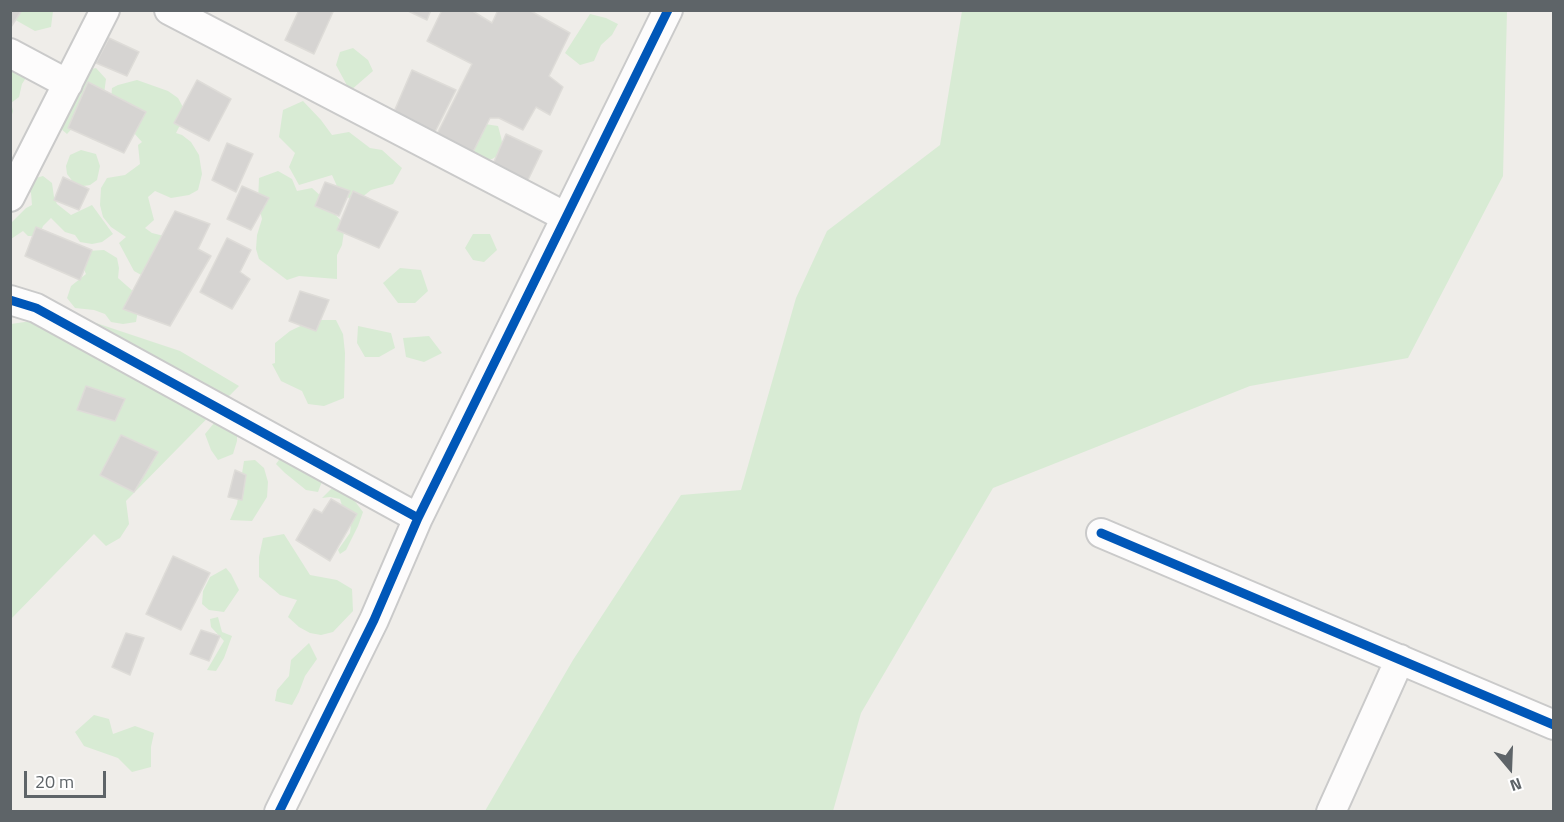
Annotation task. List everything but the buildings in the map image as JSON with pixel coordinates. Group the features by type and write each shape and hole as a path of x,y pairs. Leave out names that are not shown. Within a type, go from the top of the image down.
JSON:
{"street":[{"path":"10,197 105,10"},
{"path":"169,10 566,217"},
{"path":"279,812 374,620 418,518 668,10"},
{"path":"10,53 68,84"},
{"path":"10,300 36,308 418,518"},
{"path":"1101,533 1554,725"},
{"path":"1331,812 1400,659"}],"green space":[{"path":"15,11 53,11 51,27 35,31 12,18"},
{"path":"962,11 1507,11 1503,176 1408,358 1250,386 993,488 861,713 833,811 485,811 573,660 681,495 741,490 796,298 827,231 940,145"},
{"path":"590,14 618,24 612,35 601,45 594,61 580,65 565,53"},
{"path":"353,48 368,60 373,71 350,91 336,65 340,52"},
{"path":"11,61 29,73 22,84 19,97 11,103"},
{"path":"96,68 106,79 104,94 67,134 60,128 82,71"},
{"path":"137,80 168,91 178,98 184,109 183,119 176,133 191,142 199,155 202,174 198,190 189,195 171,198 155,191 148,197 154,220 145,228 152,233 164,236 145,277 134,271 119,243 126,237 111,227 103,217 100,205 101,188 107,178 125,175 140,164 138,145 142,142 111,100 112,88"},
{"path":"303,101 332,135 349,132 370,148 382,150 402,168 393,184 371,190 356,202 340,193 332,175 299,185 289,167 295,153 279,137 283,110"},
{"path":"485,124 498,126 503,147 501,154 485,160 470,151"},
{"path":"81,150 96,154 100,166 97,180 90,185 77,187 67,174 66,166 70,155"},
{"path":"278,171 292,179 297,191 312,188 345,225 342,245 337,255 337,279 299,276 287,280 259,259 256,249 257,235 262,219 258,202 259,178"},
{"path":"43,176 52,183 57,204 71,215 92,205 113,234 102,242 92,244 80,242 75,235 65,232 51,218 43,226 39,236 28,236 23,231 11,239 11,222 32,205 31,193 25,186 32,179"},
{"path":"473,234 490,234 497,250 484,262 473,260 465,248"},
{"path":"104,250 117,258 118,278 135,293 138,310 136,322 123,324 111,322 105,314 75,308 67,298 71,286 86,274 82,265 86,251"},
{"path":"400,268 421,270 428,291 415,303 398,303 383,283"},
{"path":"72,315 180,351 239,386 126,501 129,524 120,538 106,546 94,534 11,619 11,324"},
{"path":"313,320 336,320 343,334 344,398 324,406 308,404 302,391 281,381 272,364 275,363 275,343 290,331"},
{"path":"358,326 391,333 395,348 379,357 365,357 357,343"},
{"path":"429,336 442,353 424,362 406,357 403,338"},
{"path":"219,417 237,427 237,441 233,454 218,460 205,434"},
{"path":"281,457 324,476 318,492 306,490 285,473 276,464"},
{"path":"255,460 264,468 268,482 267,497 252,521 230,520 237,504 244,461"},
{"path":"338,487 348,492 363,512 346,550 340,554 338,550 350,533 352,516 343,509 340,499 322,498 331,489"},
{"path":"284,534 310,575 337,580 352,589 353,611 333,632 321,635 310,633 299,627 288,617 297,600 280,595 259,577 259,557 263,538"},
{"path":"226,568 239,590 224,612 209,610 202,604 203,591 210,577"},
{"path":"218,617 222,632 232,636 224,658 216,671 207,670 224,641 211,627 210,619"},
{"path":"309,643 317,659 305,676 292,705 275,701 277,690 289,676 291,660"},
{"path":"94,715 109,719 113,734 135,726 154,733 151,767 132,772 118,758 84,746 75,732"}],"cycle path":[{"path":"279,812 374,620 418,518 668,10"},
{"path":"10,300 36,308 418,518"},
{"path":"1101,533 1554,725"}]}
